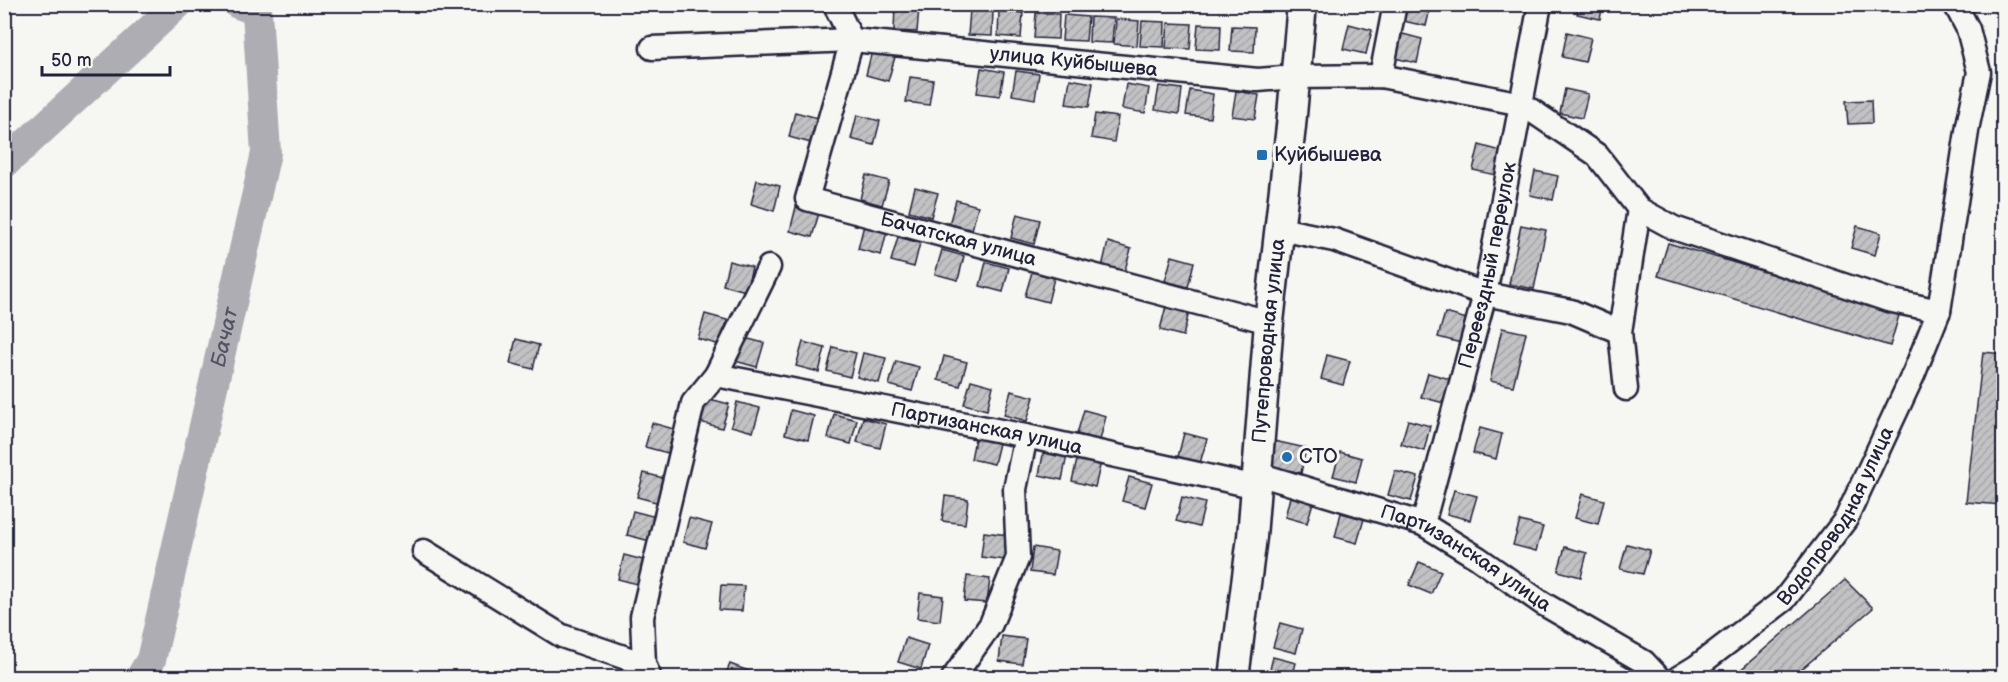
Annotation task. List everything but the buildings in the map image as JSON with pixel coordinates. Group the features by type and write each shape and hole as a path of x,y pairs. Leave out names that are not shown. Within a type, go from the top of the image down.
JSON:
{"main road":[{"name":"Путепроводная улица","path":"1234,678 1246,597 1269,322 1302,4"}],"street":[{"path":"841,4 836,7 852,40"},
{"path":"1381,76 1395,4"},
{"name":"Переездный переулок","path":"1423,524 1485,294 1540,4"},
{"name":"Водопроводная улица","path":"1678,678 1696,667 1784,600 1846,519 1914,374 1939,311 1968,125 1979,72 1968,29 1955,4"},
{"name":"улица Куйбышева","path":"652,48 852,40 1258,80 1381,76 1522,104"},
{"name":"Бачатская улица","path":"852,40 807,199 1269,322"},
{"path":"1522,104 1597,155 1639,209 1674,228 1888,300 1939,311"},
{"path":"1626,389 1620,332 1639,209"},
{"path":"1280,229 1334,240 1485,294 1571,311 1620,332"},
{"path":"424,551 562,636 647,671 642,617 693,403 716,375 769,267"},
{"name":"Партизанская улица","path":"716,375 1257,480 1423,524 1478,558 1542,603 1644,662 1659,678"},
{"path":"953,678 991,624 1018,557 1015,489 1026,436"}],"waterway":[{"name":"Бачат","path":"4,164 178,4"},
{"name":"Бачат","path":"140,678 151,660 266,153 257,11 238,4"}],"place":[{"name":"Куйбышева","path":"1262,155"},
{"name":"СТО","path":"1287,457"}]}
